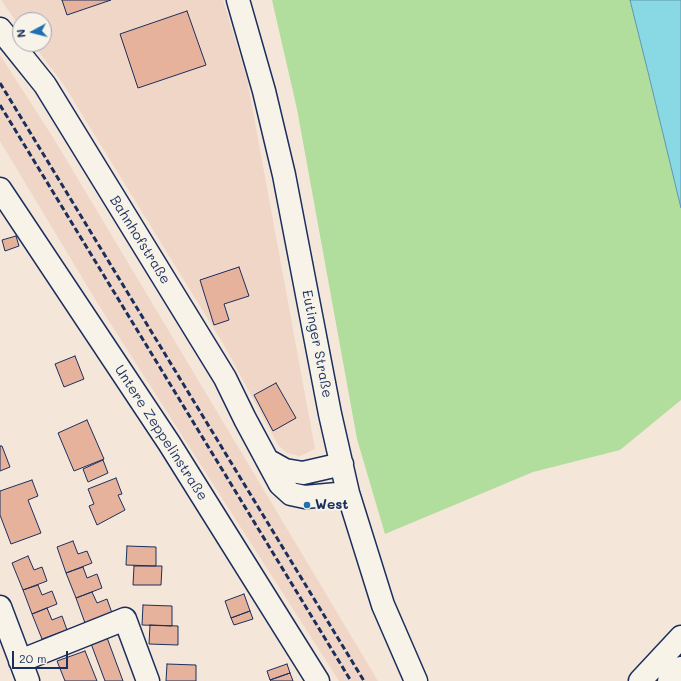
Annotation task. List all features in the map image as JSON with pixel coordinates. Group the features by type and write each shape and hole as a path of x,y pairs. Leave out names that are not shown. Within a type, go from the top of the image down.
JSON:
{"main road":[{"name":"Eutinger Straße","path":"238,0 264,91 284,175 348,493 382,605 416,681"},
{"name":"Bahnhofstraße","path":"0,28 45,85 225,378 280,484 291,494 306,497 348,493"},
{"name":"Untere Zeppelinstraße","path":"0,188 169,443 318,681"},
{"path":"267,460 286,470 303,473 342,464"},
{"path":"0,607 24,671 125,619 148,681"},
{"path":"640,681 681,638"},
{"path":"669,681 681,668"}],"shaded area":[{"path":"1,0 223,0 247,79 315,449 300,456 287,453 278,445 224,345 64,85 39,52 52,52 52,12 12,12 12,16"},
{"path":"0,55 54,139 378,681 339,681 98,304 0,141"}],"green space":[{"path":"272,0 630,0 681,208 681,400 620,450 533,472 385,534 357,439 297,109"}],"water":[{"path":"630,0 681,0 681,208 648,72"}],"building":[{"path":"62,0 111,0 67,15"},
{"path":"187,11 206,65 138,88 120,34"},
{"path":"16,236 19,246 5,251 2,240"},
{"path":"239,267 249,296 224,304 229,320 214,325 200,280"},
{"path":"75,356 84,379 64,387 55,364"},
{"path":"276,383 296,418 273,431 254,395"},
{"path":"87,420 104,459 74,471 58,433"},
{"path":"0,446 2,446 10,467 0,471"},
{"path":"103,460 108,473 88,482 83,469"},
{"path":"116,478 122,494 118,495 125,510 97,525 89,506 94,504 88,489"},
{"path":"32,480 38,496 28,500 41,533 11,544 0,515 0,491"},
{"path":"73,541 78,554 87,551 92,563 66,573 57,547"},
{"path":"127,546 156,547 156,566 126,565"},
{"path":"28,556 34,570 42,567 47,581 23,590 12,563"},
{"path":"134,566 162,566 161,585 133,585"},
{"path":"83,567 87,578 97,574 102,588 76,598 66,573"},
{"path":"38,585 42,595 52,591 57,604 32,614 23,590"},
{"path":"92,592 97,603 107,599 112,613 85,623 76,598"},
{"path":"244,594 250,611 231,618 225,601"},
{"path":"143,605 172,606 172,626 142,625"},
{"path":"47,608 52,620 62,616 67,630 42,639 32,614"},
{"path":"250,611 253,619 234,625 231,618"},
{"path":"150,625 178,626 178,645 149,644"},
{"path":"106,635 123,681 105,681 90,641"},
{"path":"85,651 97,681 65,681 57,661"},
{"path":"167,664 196,665 196,681 166,681"},
{"path":"287,664 290,673 270,680 267,671"},
{"path":"290,673 293,681 270,680"}],"railway":[{"path":"0,83 364,681"},
{"path":"0,105 351,681"}],"place":[{"name":"West","path":"307,505"}]}
